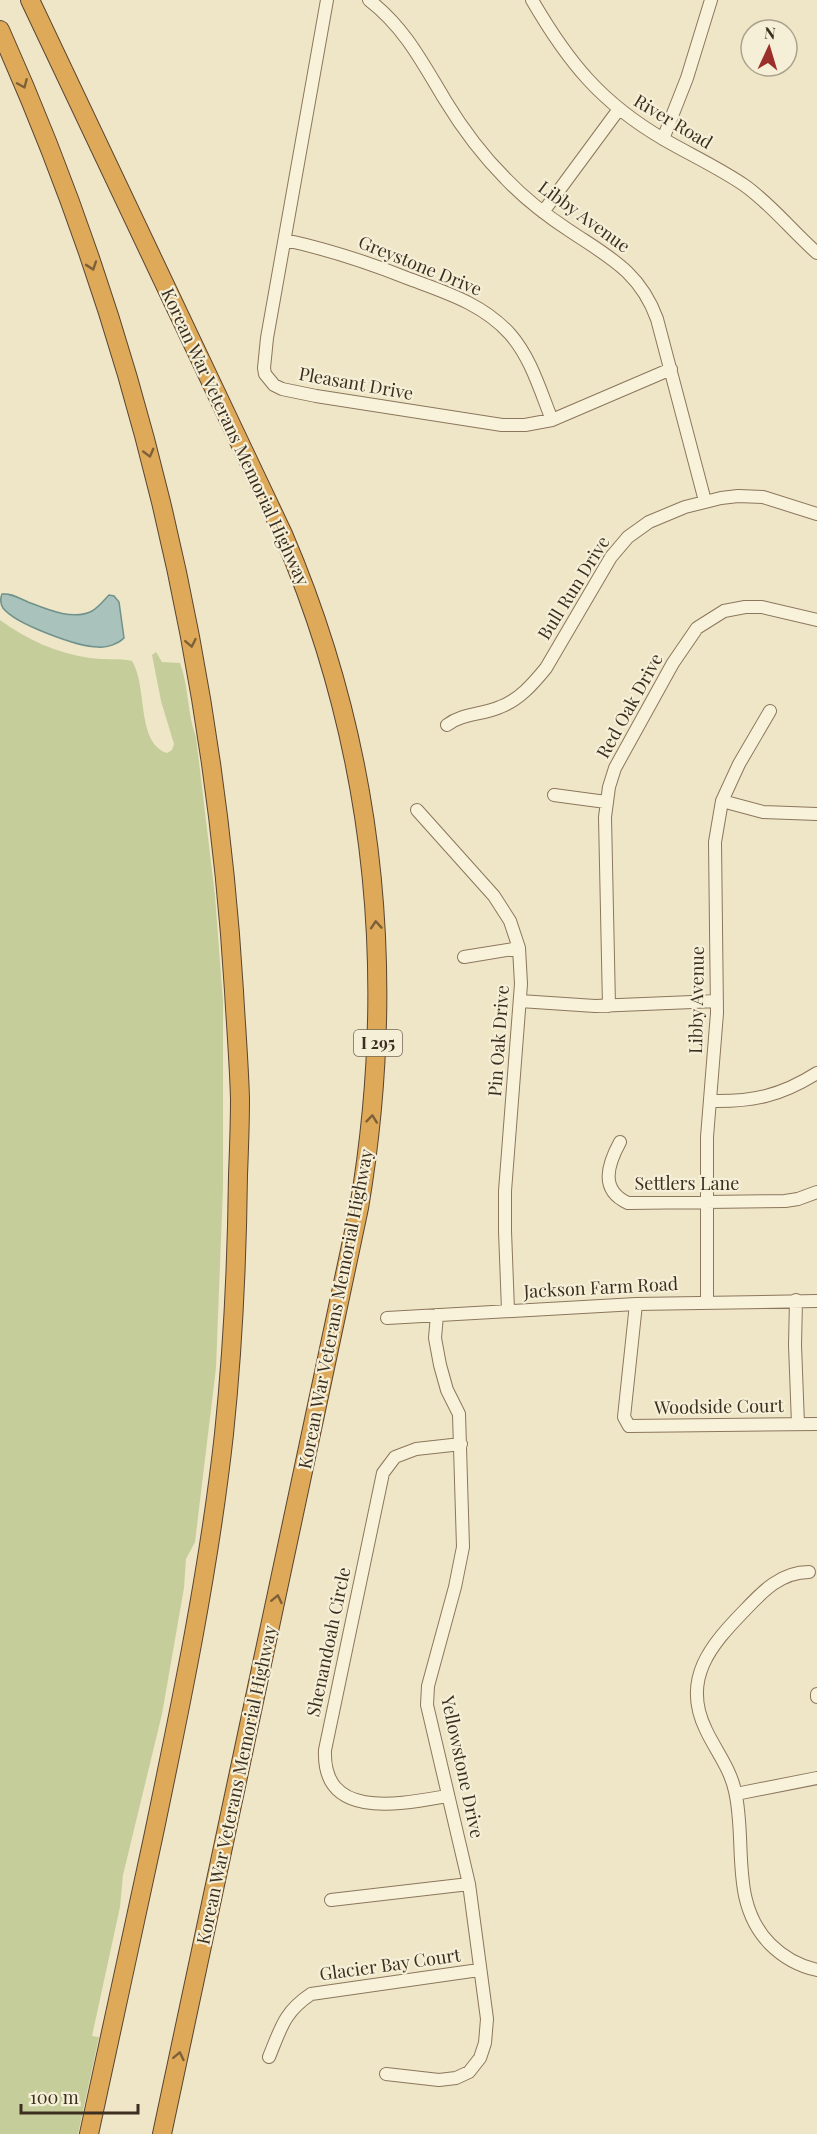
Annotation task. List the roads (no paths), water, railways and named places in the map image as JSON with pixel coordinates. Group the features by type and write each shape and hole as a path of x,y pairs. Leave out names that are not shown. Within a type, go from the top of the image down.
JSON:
{"highway":[{"name":"Korean War Veterans Memorial Highway","path":"30,0 284,534 303,582 332,671 356,768 366,826 377,931 379,1007 377,1060 370,1141 359,1208 162,2134"},
{"path":"0,30 32,104 75,215 123,359 165,515 196,666 210,750 225,871 239,1083 234,1304 224,1426 212,1528 187,1676 89,2134"}],"street":[{"name":"Pleasant Drive","path":"327,0 267,338 264,368 268,380 288,390 316,396 485,424 525,425 552,420 671,369"},
{"name":"Libby Avenue","path":"369,0 390,17 404,33 447,103 489,162 507,181 543,212 621,265 641,286 657,318 705,501"},
{"name":"River Road","path":"532,0 553,37 592,86 619,109 663,139 747,188 767,204 817,253"},
{"path":"663,139 687,78 711,0"},
{"path":"543,212 619,109"},
{"name":"Greystone Drive","path":"285,240 342,254 391,271 454,295 485,312 499,323 520,348 532,367 552,420"},
{"name":"Bull Run Drive","path":"447,725 460,717 501,707 526,691 546,668 611,557 620,545 649,522 705,501 751,495 817,514"},
{"name":"Red Oak Drive","path":"609,1006 605,818 606,802 615,768 673,663 697,628 724,611 746,607 762,608 817,620"},
{"name":"Libby Avenue","path":"707,1301 706,1203 717,1001 714,865 718,819 722,801 739,764 770,711"},
{"path":"554,795 606,802"},
{"path":"722,801 763,812 817,814"},
{"name":"Pin Oak Drive","path":"417,810 499,902 510,921 519,948 520,1001 505,1191 508,1310"},
{"path":"464,957 519,948"},
{"path":"520,1001 609,1006 717,1001"},
{"path":"710,1101 762,1098 800,1084 817,1073"},
{"name":"Settlers Lane","path":"620,1142 608,1172 611,1188 618,1198 628,1203 785,1201 817,1192"},
{"path":"796,1300 798,1424"},
{"name":"Jackson Farm Road","path":"387,1318 707,1301 817,1300"},
{"name":"Woodside Court","path":"636,1304 624,1420 632,1426 817,1424"},
{"name":"Yellowstone Drive","path":"386,2074 439,2080 456,2078 469,2072 480,2058 486,2043 487,2019 469,1884 428,1705 428,1686 455,1587 463,1547 459,1414 447,1390 435,1338 436,1315"},
{"name":"Shenandoah Circle","path":"447,1796 413,1802 362,1803 338,1791 327,1776 325,1750 384,1473 395,1457 416,1449 460,1444"},
{"path":"809,1572 782,1578 764,1590 714,1643 701,1667 697,1692 699,1710 707,1732 728,1769 736,1794 743,1891 751,1916 764,1937 782,1955 800,1965 817,1970"},
{"path":"736,1794 817,1778"},
{"path":"331,1900 469,1884"},
{"name":"Glacier Bay Court","path":"269,2057 286,2016 296,2004 311,1994 479,1970"}],"water":[{"path":"2,594 12,595 51,611 77,615 92,611 109,595 114,596 119,602 124,638 112,645 101,647 62,639 20,621 10,614 1,604"}]}
